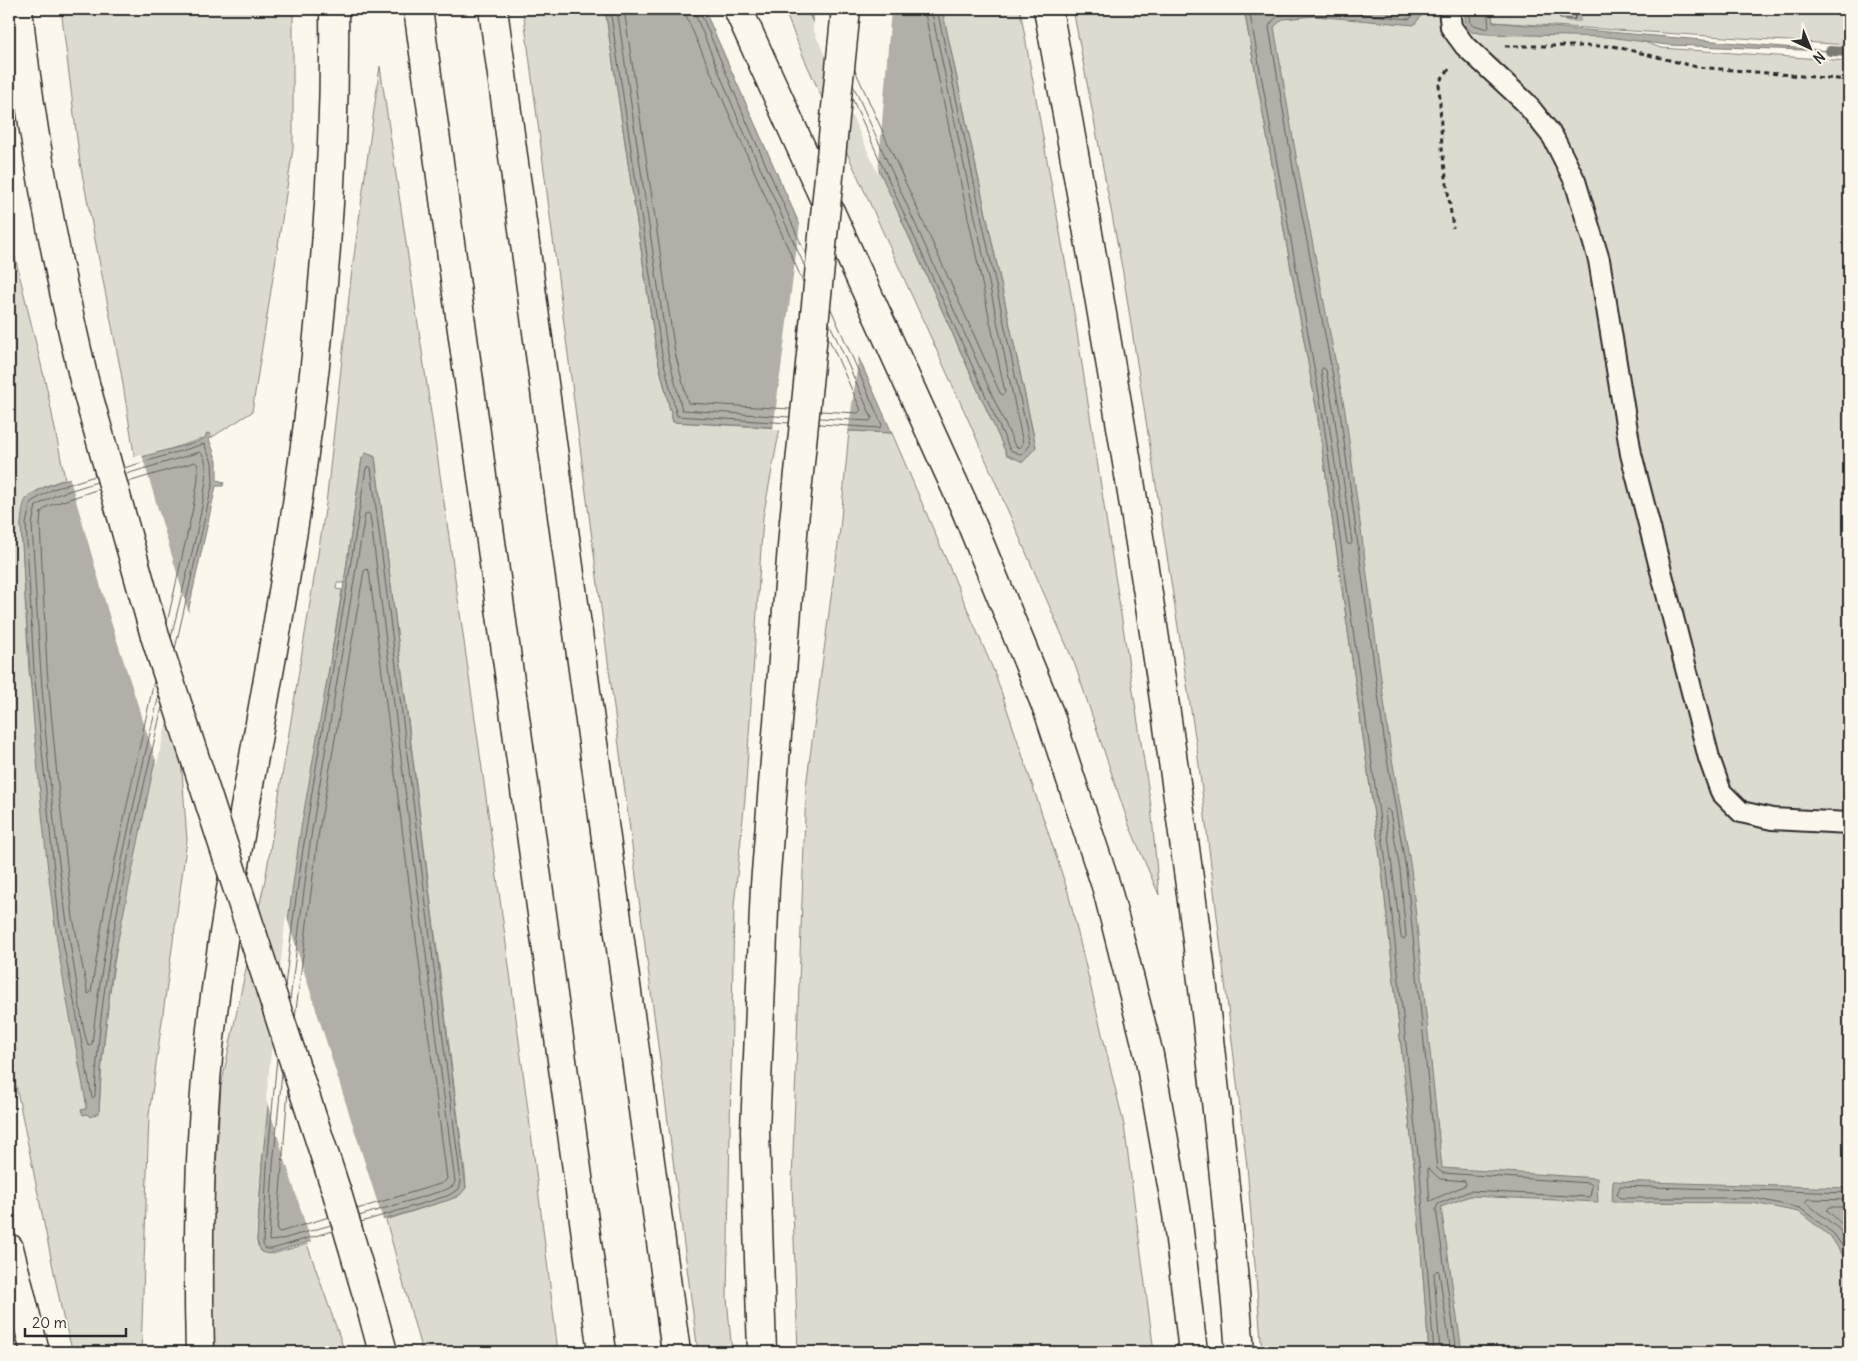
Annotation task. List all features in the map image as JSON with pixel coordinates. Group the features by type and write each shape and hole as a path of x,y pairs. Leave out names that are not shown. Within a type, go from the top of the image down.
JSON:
{"highway":[{"path":"18,9 24,70 45,194 84,380 155,636 337,1193 383,1352"},
{"path":"200,1352 197,1257 202,1139 211,1032 234,865 283,588 313,388 327,250 334,9"},
{"path":"418,9 602,1352"},
{"path":"494,9 676,1352"},
{"path":"738,9 965,508 1049,713 1107,889 1149,1055 1177,1214 1193,1352"},
{"path":"762,1352 755,1132 764,895 794,522 846,9"},
{"path":"1048,9 1107,335 1163,687 1204,999 1232,1245 1240,1352"},
{"path":"9,1248 35,1352"}],"lane":[{"path":"1449,9 1451,28 1465,46 1525,102 1553,137 1575,181 1599,260 1631,454 1709,758 1721,792 1741,812 1772,819 1849,823"}],"path":[{"path":"1453,228 1442,148 1439,82 1465,46 1613,46 1697,67 1849,80"}],"shaded area":[{"path":"61,9 293,9 293,149 252,412 209,439 205,438 135,460 121,372 80,163"},
{"path":"523,9 605,9 657,356 673,422 780,428 763,517 745,798 734,906 727,1298 732,1352 698,1352"},
{"path":"784,9 807,9 1007,455 1036,447 942,9 1020,9 1071,294 1151,806 1159,895 1129,825 1075,665 971,426 804,58"},
{"path":"1073,9 1244,9 1317,412 1382,871 1415,1174 1429,1352 1262,1352 1247,1166 1197,749 1123,273"},
{"path":"1255,9 1475,9 1475,23 1630,37 1661,48 1849,61 1849,1352 1446,1352 1412,1007"},
{"path":"1491,9 1849,9 1849,45 1492,22"},
{"path":"380,66 496,869 558,1352 422,1352 386,1220 457,1197 466,1188 375,457 372,454 362,458 344,583 337,583 336,589 342,590 322,712 262,1164 257,1241 258,1246 273,1254 307,1244 345,1352 214,1352 211,1251 221,1086 266,875 326,504 351,278"},
{"path":"9,232 47,389 65,479 40,489 29,498 21,524 29,671 86,1102 86,1109 81,1110 87,1114 99,1113 109,1002 126,892 175,675 187,840 149,1115 141,1352 73,1352 63,1317 9,1051"},
{"path":"849,431 892,433 996,676 1068,892 1124,1125 1154,1352 798,1352 792,1182 806,787 840,529"}],"water":[{"path":"605,9 704,9 892,433 673,422 657,356"},
{"path":"807,9 942,9 1036,447 1023,462 1007,455"},
{"path":"1244,9 1423,9 1422,15 1414,25 1314,16 1283,19 1274,27 1299,173 1345,411 1391,753 1411,868 1442,1168 1597,1178 1598,1202 1470,1196 1441,1207 1462,1352 1429,1352 1415,1174 1382,871 1317,412"},
{"path":"1464,9 1491,9 1493,22 1830,51 1667,45 1609,37 1487,34 1472,32 1466,27"},
{"path":"207,433 211,434 209,439 217,461 217,480 224,482 223,486 216,486 154,765 113,964 101,1067 99,1113 90,1117 87,1114 83,1115 81,1110 86,1109 86,1102 61,965 48,870 30,672 21,524 22,510 27,498 56,483 197,442 205,438"},
{"path":"366,453 375,457 466,1188 460,1195 449,1200 268,1254 261,1252 257,1241 262,1164 286,935 300,834 344,583 362,458"},
{"path":"1613,1181 1849,1188 1849,1265 1831,1237 1799,1212 1753,1203 1612,1202"}],"pier":[{"path":"814,9 891,9 878,174 813,29"},
{"path":"800,223 859,355 848,433 773,430"},
{"path":"142,455 190,617 157,764 111,622 69,476"},
{"path":"286,915 384,1223 312,1245 266,1099"}],"building":[{"path":"1560,9 1574,9 1575,19 1560,19"}],"waterway":[{"path":"1830,51 1849,52"}]}
